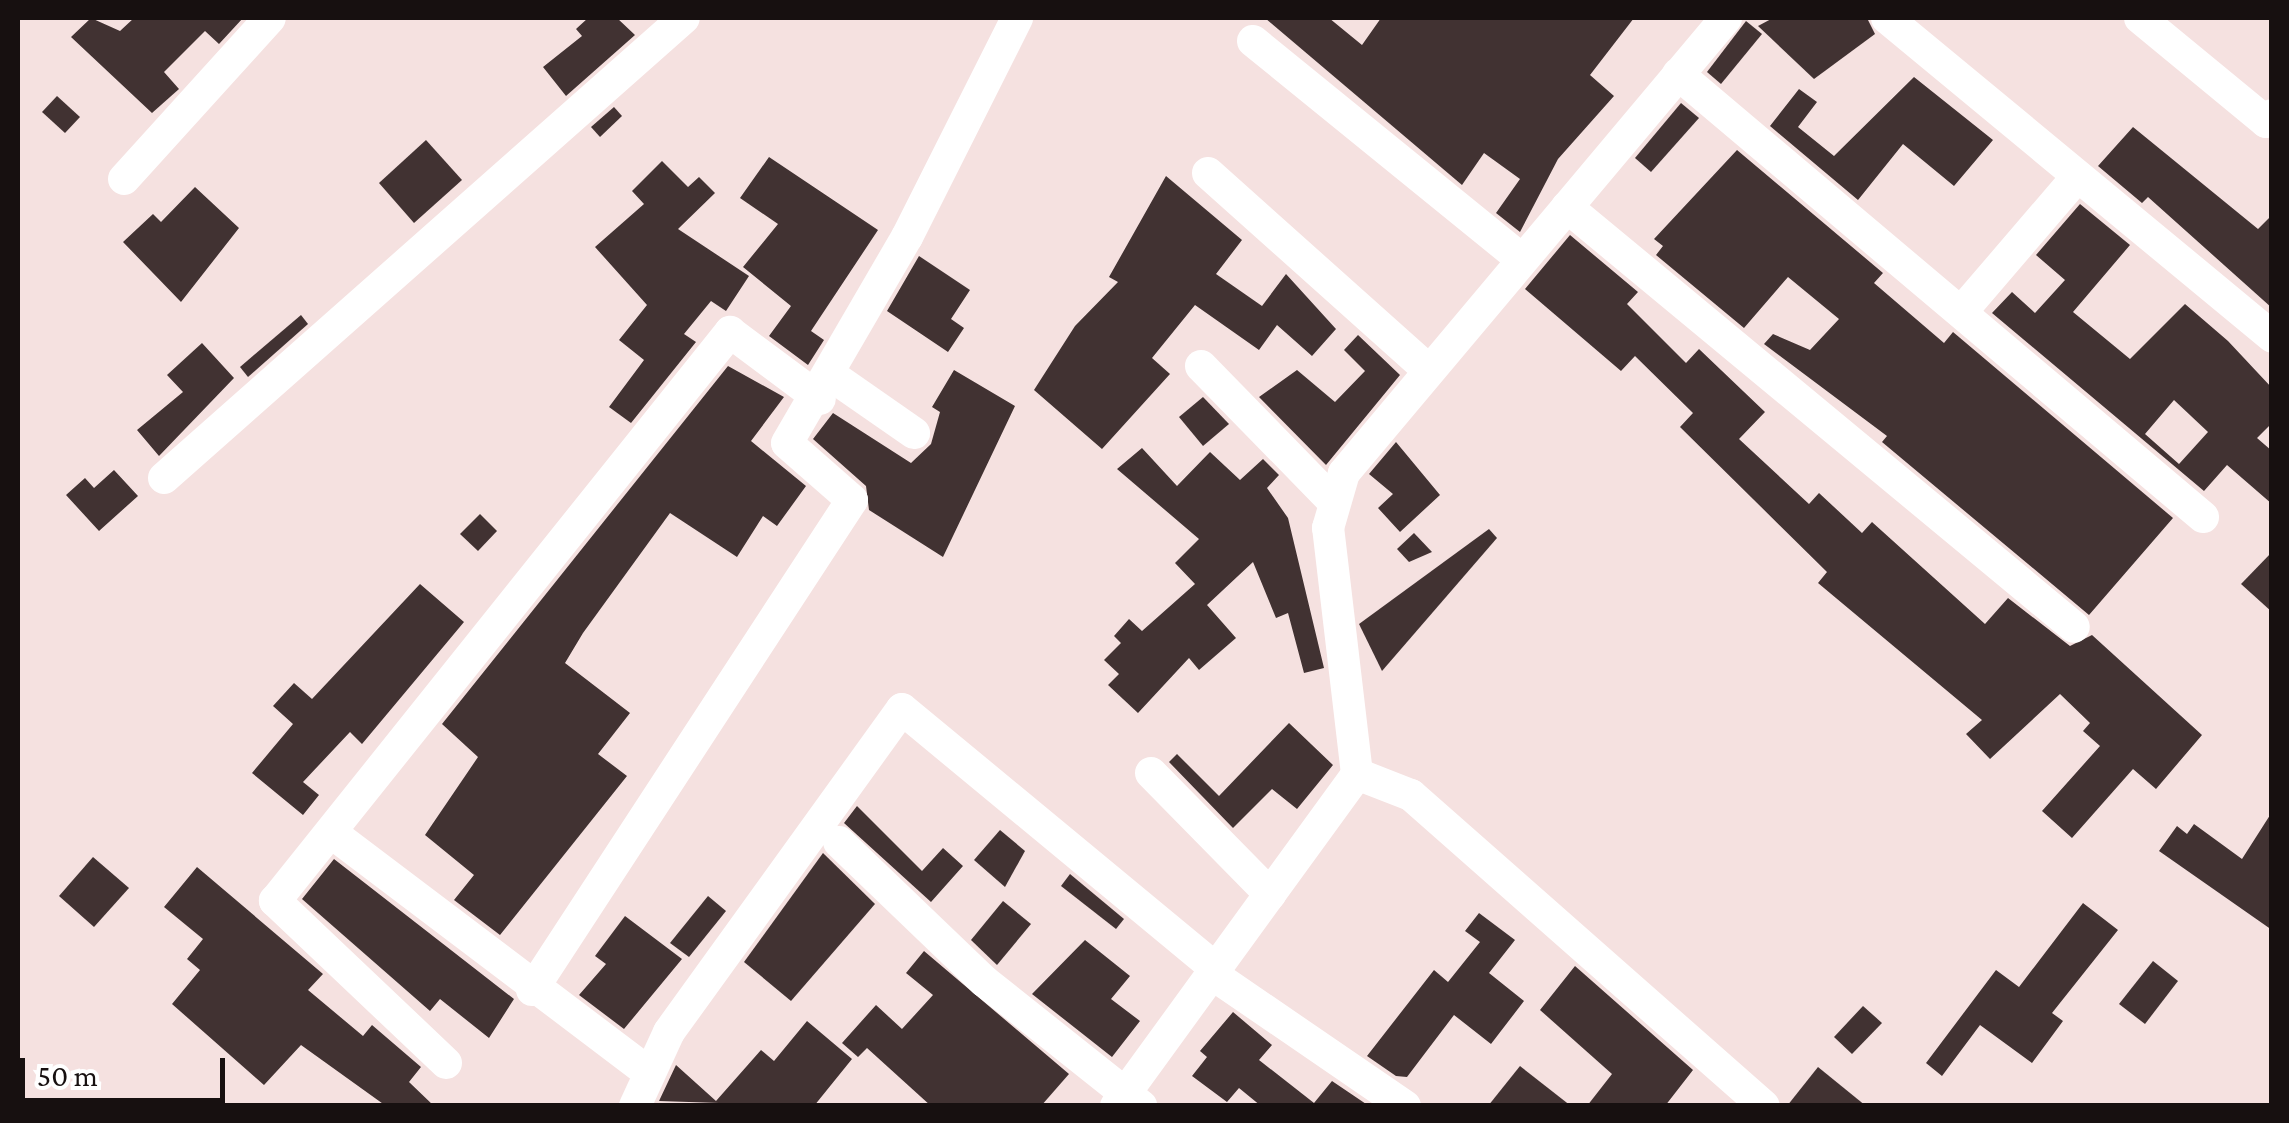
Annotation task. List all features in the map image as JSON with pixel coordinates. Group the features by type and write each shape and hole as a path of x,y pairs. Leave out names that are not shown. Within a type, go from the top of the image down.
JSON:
{"street":[{"path":"124,179 270,18"},
{"path":"164,478 684,18"},
{"path":"532,990 852,500 788,447 826,387 1017,18"},
{"path":"1887,18 2272,337"},
{"path":"2140,18 2266,122 2272,116"},
{"path":"1330,499 1428,369 1723,19"},
{"path":"1253,41 1522,258"},
{"path":"1678,74 2203,516"},
{"path":"1208,173 1428,369"},
{"path":"1962,310 2077,177"},
{"path":"1567,207 2074,627"},
{"path":"446,1062 276,910 332,833 730,332 914,434"},
{"path":"839,842 984,981 1127,1101 1356,774 1330,499 1200,366"},
{"path":"635,1106 648,1072 902,709 1214,972 1405,1106"},
{"path":"1151,773 1270,894"},
{"path":"1356,774 1411,795 1741,1099"},
{"path":"332,833 532,990 648,1072"}],"building":[{"path":"91,18 120,31 134,18 243,18 219,44 205,31 164,72 179,89 152,113 71,37"},
{"path":"588,18 617,18 635,35 566,96 543,67 582,36 576,29"},
{"path":"1265,18 1329,18 1362,45 1381,18 1634,18 1590,75 1614,96 1558,159 1520,232 1496,213 1520,179 1484,153 1462,185"},
{"path":"1773,18 1867,18 1875,34 1814,79 1758,26"},
{"path":"1746,21 1762,34 1721,84 1707,72"},
{"path":"1914,77 1993,140 1954,186 1903,144 1858,200 1770,126 1799,89 1817,102 1798,127 1834,156"},
{"path":"57,96 80,117 65,133 42,112"},
{"path":"1681,103 1699,118 1651,172 1635,158"},
{"path":"614,107 622,116 600,137 591,127"},
{"path":"2133,127 2258,229 2272,215 2272,308 2148,197 2142,203 2098,166"},
{"path":"426,140 462,180 414,223 379,183"},
{"path":"1737,150 1883,273 1874,283 1944,343 1953,332 2173,518 2089,615 1882,442 1887,436 1764,344 1773,334 1810,350 1839,319 1788,277 1744,328 1656,255 1663,246 1654,239"},
{"path":"769,157 878,230 811,331 824,340 808,365 769,336 791,306 743,267 778,224 740,198"},
{"path":"662,161 688,187 699,177 715,193 678,229 749,276 726,311 711,301 684,334 696,342 631,423 609,407 644,360 619,340 647,305 595,247 644,204 632,191"},
{"path":"1166,176 1242,240 1216,274 1262,306 1286,274 1336,329 1312,356 1277,325 1259,350 1195,305 1152,358 1170,374 1102,449 1034,390 1075,326 1118,282 1109,277"},
{"path":"195,187 239,228 181,302 123,242 153,214 161,222"},
{"path":"2080,204 2130,245 2073,312 2130,359 2185,304 2228,341 2272,388 2272,423 2257,438 2272,451 2272,504 2227,465 2204,491 1992,313 2012,292 2035,313 2065,280 2036,255","holes":["2174,400 2208,432 2179,464 2145,434"]},
{"path":"1570,235 1638,292 1627,304 1686,363 1699,349 1765,412 1739,439 1809,504 1819,493 1862,533 1872,522 1985,624 2008,598 2070,646 2092,635 2202,735 2156,789 2133,769 2072,838 2042,811 2100,746 2083,731 2090,723 2060,694 1990,759 1966,734 1982,720 1818,583 1827,572 1680,427 1693,413 1635,356 1621,371 1525,289"},
{"path":"919,256 970,290 951,319 964,328 948,352 887,311"},
{"path":"301,315 308,324 248,377 240,367"},
{"path":"1358,335 1400,375 1326,465 1259,397 1297,370 1335,402 1365,371 1344,350"},
{"path":"202,343 234,378 159,456 137,430 183,392 167,375"},
{"path":"728,366 784,397 751,441 806,486 777,526 763,516 737,557 670,513 583,633 565,663 630,713 598,754 627,776 500,935 454,900 474,875 425,835 478,757 442,724"},
{"path":"954,370 1015,406 943,557 869,510 866,486 813,439 833,413 911,463 931,444 940,412 932,407"},
{"path":"1203,397 1229,424 1203,446 1179,417"},
{"path":"1396,442 1440,495 1400,532 1378,508 1393,494 1369,474"},
{"path":"1142,448 1177,486 1210,452 1240,480 1263,459 1279,475 1267,488 1288,518 1324,668 1304,673 1288,613 1276,618 1253,562 1207,605 1236,638 1199,670 1189,658 1138,713 1108,685 1119,674 1104,660 1121,643 1114,636 1129,619 1142,631 1195,584 1175,563 1199,539 1117,469"},
{"path":"114,470 138,496 99,531 66,495 85,478 94,488"},
{"path":"480,514 497,531 478,551 460,534"},
{"path":"1489,529 1497,538 1382,671 1359,624"},
{"path":"1414,533 1432,552 1409,562 1397,549"},
{"path":"2272,552 2272,612 2241,584"},
{"path":"420,584 464,622 362,744 350,732 303,782 319,795 303,815 252,773 293,724 273,706 294,683 312,699"},
{"path":"1289,723 1333,765 1297,809 1272,789 1233,828 1169,762 1177,754 1219,796"},
{"path":"857,806 922,871 943,848 963,866 931,902 844,823"},
{"path":"2272,812 2272,930 2159,851 2177,826 2187,834 2194,824 2242,859"},
{"path":"1000,830 1025,851 1005,887 974,860"},
{"path":"823,853 875,904 791,1001 744,962"},
{"path":"93,857 129,888 94,927 59,896"},
{"path":"334,859 514,999 489,1038 440,999 430,1011 302,899"},
{"path":"197,867 323,974 308,990 363,1036 372,1025 421,1067 409,1082 434,1106 386,1106 301,1045 264,1085 172,1004 200,970 187,959 203,939 164,907"},
{"path":"1070,874 1124,919 1116,929 1061,886"},
{"path":"708,896 726,911 689,957 670,943"},
{"path":"1003,901 1031,924 997,965 971,940"},
{"path":"2083,903 2118,930 2052,1013 2063,1021 2032,1063 1980,1025 1942,1076 1926,1063 1996,970 2019,987"},
{"path":"1479,913 1515,940 1489,973 1524,1001 1491,1044 1454,1015 1407,1077 1396,1076 1367,1056 1434,970 1448,982 1480,942 1465,931"},
{"path":"625,916 682,959 624,1029 579,995 606,964 595,956"},
{"path":"1085,940 1130,976 1111,999 1140,1021 1112,1057 1032,994"},
{"path":"924,951 1069,1074 1041,1106 931,1106 867,1048 858,1057 842,1043 876,1005 902,1029 933,995 906,973"},
{"path":"2153,961 2178,981 2145,1024 2119,1004"},
{"path":"1575,966 1693,1070 1665,1106 1587,1106 1612,1074 1540,1010"},
{"path":"1863,1006 1882,1023 1852,1054 1834,1037"},
{"path":"1233,1012 1272,1045 1259,1060 1314,1103 1332,1081 1369,1106 1261,1106 1239,1088 1227,1102 1192,1076 1207,1057 1200,1051"},
{"path":"807,1021 852,1059 814,1106 659,1101 676,1065 716,1101 761,1050 774,1061"},
{"path":"1520,1066 1571,1106 1488,1106"},
{"path":"1818,1067 1866,1106 1787,1106"}]}
